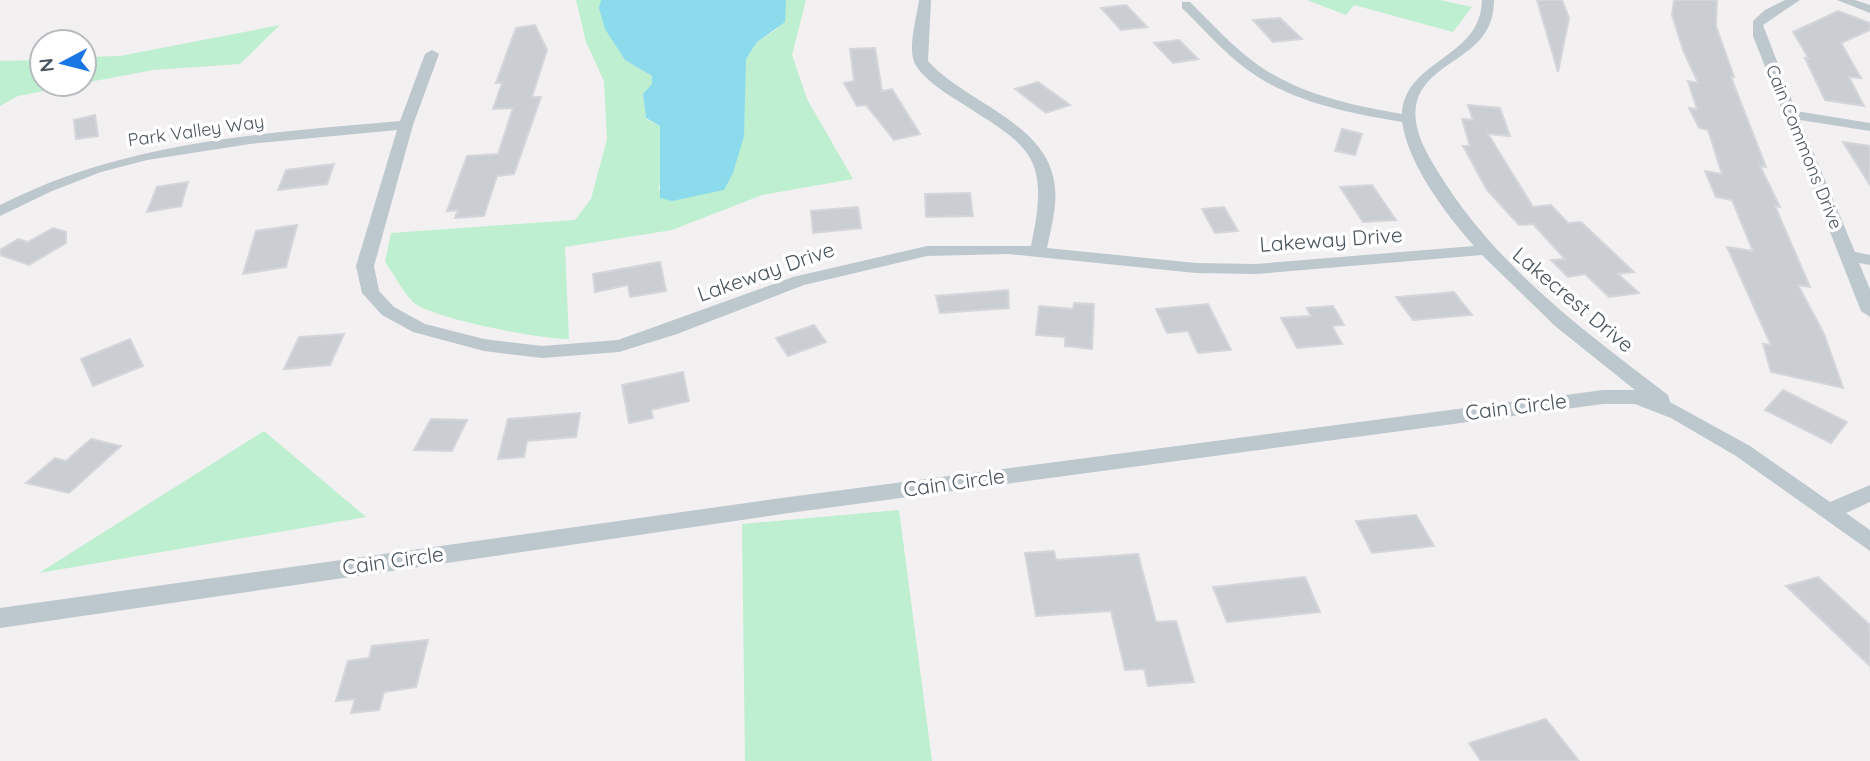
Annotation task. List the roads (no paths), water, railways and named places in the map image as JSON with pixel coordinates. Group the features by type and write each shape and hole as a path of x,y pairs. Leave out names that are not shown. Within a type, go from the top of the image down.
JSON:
{"street":[{"path":"925,0 921,62 946,89 1006,123 1029,146 1046,177 1046,209 1038,252"},
{"path":"1186,5 1252,67 1278,84 1306,97 1338,106 1407,119 1415,92 1433,72 1482,31 1490,8 1489,0"},
{"name":"Cain Commons Drive","path":"1794,0 1769,13 1757,24 1870,311"},
{"path":"1843,0 1870,9"},
{"name":"Lakeway Drive","path":"432,54 406,125 365,266 371,293 388,311 419,328 484,345 542,352 619,346 671,330 799,281 857,265 927,251 1038,252 1196,268 1256,269 1483,250"},
{"path":"1791,114 1870,127"},
{"name":"Lakecrest Drive","path":"1407,119 1419,152 1446,203 1483,250 1536,302 1678,414"},
{"name":"Park Valley Way","path":"0,211 79,175 128,160 215,145 406,125"},
{"path":"1849,256 1870,260"},
{"name":"Cain Circle","path":"0,618 844,498 1603,397 1637,397 1678,414 1743,451 1870,542"},
{"path":"1828,512 1870,493"}],"water":[{"path":"601,0 786,0 785,22 757,42 746,59 744,136 733,173 724,190 672,201 660,198 660,126 646,118 643,94 652,84 652,76 625,60 605,29 599,8"}]}
